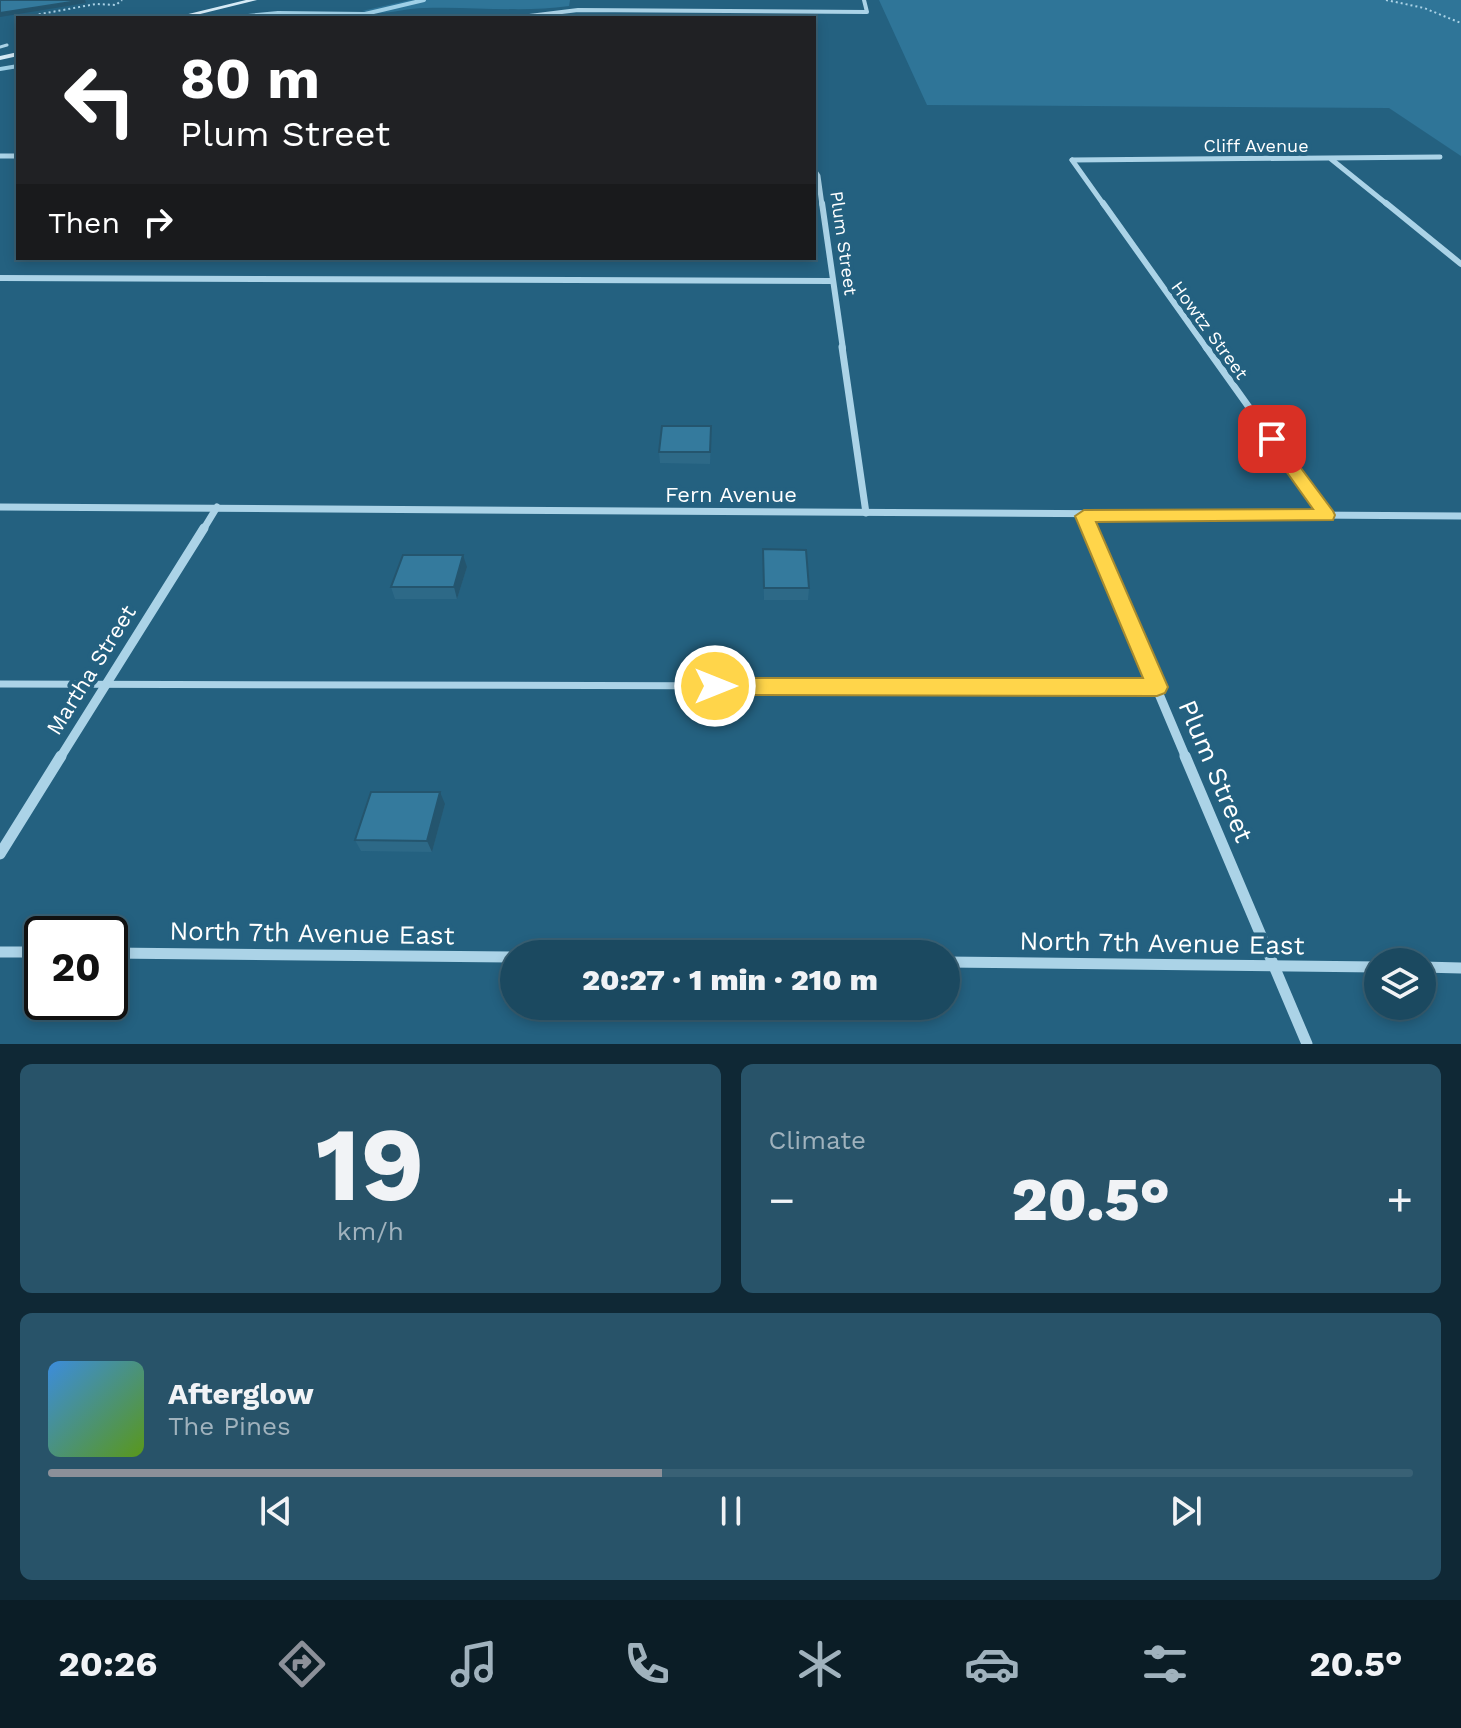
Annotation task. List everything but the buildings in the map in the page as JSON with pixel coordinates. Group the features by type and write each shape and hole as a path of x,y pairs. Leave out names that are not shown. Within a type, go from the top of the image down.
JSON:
{"main road":[{"path":"184,16 254,0"}],"street":[{"path":"529,16 578,10 867,12 864,0"},
{"name":"Cliff Avenue","path":"1072,160 1440,157"},
{"path":"1331,159 1461,264"},
{"name":"Howtz Street","path":"1072,160 1326,515"},
{"name":"Plum Street","path":"816,173 866,513"},
{"path":"0,278 832,281"},
{"name":"Fern Avenue","path":"0,507 1461,516"},
{"name":"Martha Street","path":"0,854 217,507"},
{"name":"Plum Street","path":"1084,516 1307,1044"},
{"path":"0,952 24,952"},
{"name":"North 7th Avenue East","path":"128,953 500,957"},
{"name":"North 7th Avenue East","path":"960,962 1364,967"},
{"path":"1436,967 1461,968"}],"lane":[{"path":"0,47 7,45"},
{"path":"0,684 1157,687"}],"path":[{"path":"29,16 97,2 116,5 122,0"},
{"path":"1386,0 1424,8 1461,23"}],"shaded area":[{"path":"410,0 570,0 569,6 533,9 362,11"},
{"path":"879,0 1461,0 1461,156 1389,108 927,105"}],"waterway":[{"path":"247,16 278,13 365,14 424,0"},
{"path":"0,69 16,66"}],"route":[{"path":"715,686 1157,687 1084,516 1326,515 1272,439"}]}
